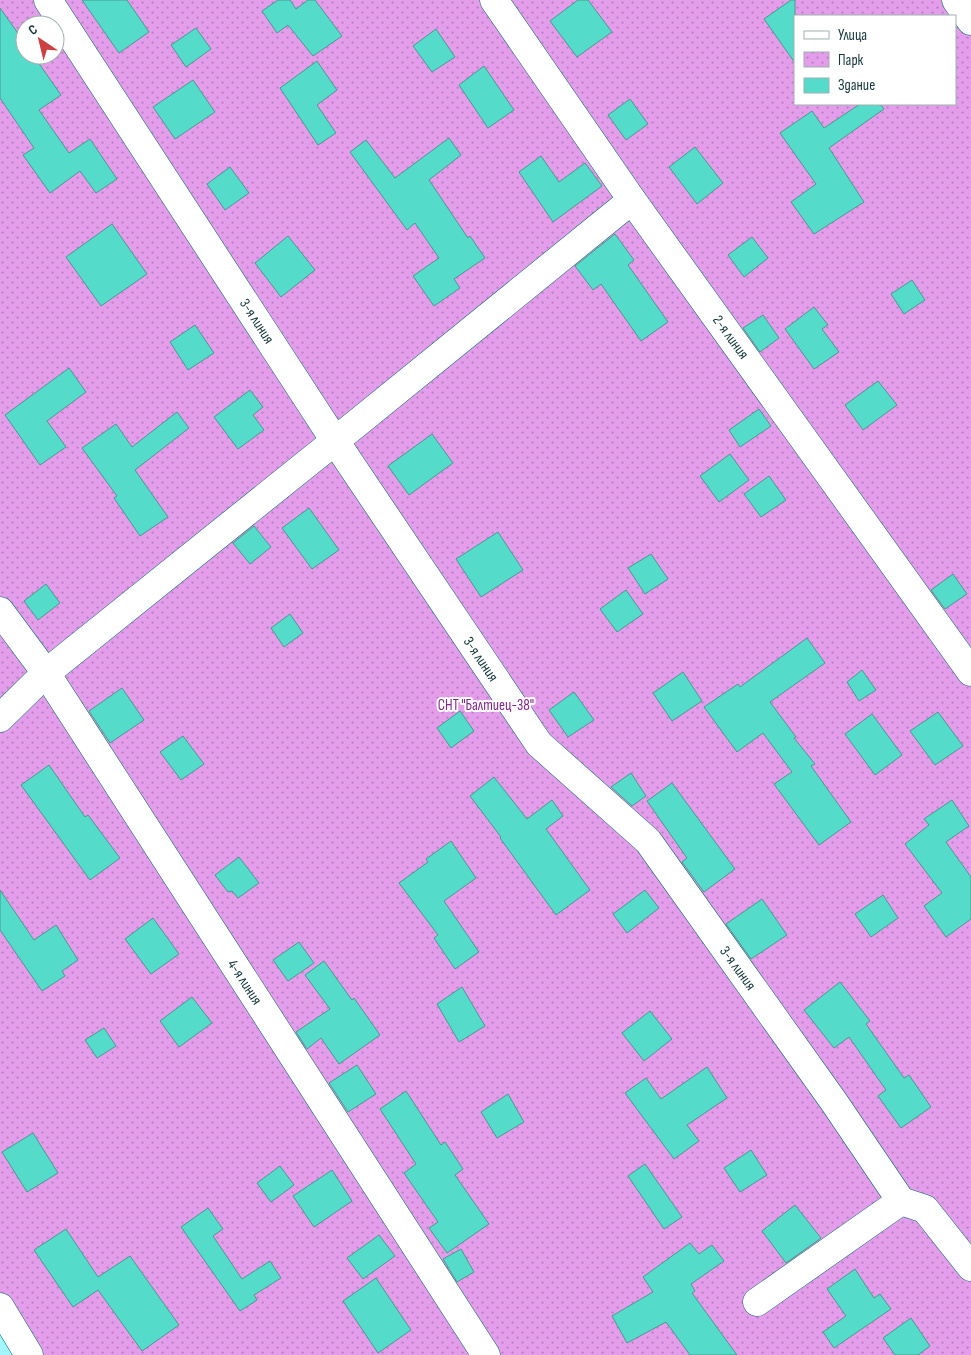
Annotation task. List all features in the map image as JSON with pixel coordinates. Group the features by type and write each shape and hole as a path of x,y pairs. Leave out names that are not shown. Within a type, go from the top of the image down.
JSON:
{"street":[{"name":"3-я линия","path":"48,0 335,441 539,744 648,841 829,1094 901,1201"},
{"name":"2-я линия","path":"494,0 632,200 971,672"},
{"path":"956,0 971,21"},
{"path":"0,718 46,673 632,200"},
{"name":"4-я линия","path":"0,611 46,673 486,1355"},
{"path":"757,1302 901,1201 924,1209 971,1267"},
{"path":"0,1307 30,1355"}],"green space":[{"name":"СНТ \"Балтиец-38\"","path":"0,0 971,0 971,1355 29,1355 0,1307"}],"building":[{"path":"82,0 127,0 149,32 119,53"},
{"path":"278,0 290,0 296,9 308,0 315,0 342,36 313,56 288,25 277,33 262,11"},
{"path":"578,0 588,0 612,32 577,57 550,21"},
{"path":"791,0 795,0 794,62 764,19"},
{"path":"0,8 15,29 15,65 40,65 61,95 39,110 69,153 90,139 117,179 96,193 80,171 50,193 23,155 34,148 0,98"},
{"path":"196,28 211,49 186,67 171,45"},
{"path":"436,29 455,57 432,72 413,46"},
{"path":"317,61 337,90 317,105 336,133 318,145 280,88"},
{"path":"484,66 514,110 488,128 459,85"},
{"path":"193,80 215,112 175,139 153,107"},
{"path":"630,99 648,124 626,140 608,115"},
{"path":"858,105 881,105 884,109 829,148 864,202 814,234 791,202 816,184 780,133 812,111 824,128"},
{"path":"449,138 461,155 429,180 468,238 470,236 485,258 454,279 460,288 434,306 413,276 439,258 415,223 407,230 350,152 366,140 395,178"},
{"path":"695,147 723,183 697,204 669,167"},
{"path":"541,156 559,182 585,163 602,186 553,222 519,172"},
{"path":"230,167 249,193 225,210 207,184"},
{"path":"112,224 147,274 101,306 66,257"},
{"path":"615,234 634,260 628,265 668,322 641,341 601,284 593,290 575,266"},
{"path":"288,236 315,270 281,297 255,263"},
{"path":"752,237 768,258 744,277 728,255"},
{"path":"912,280 925,300 904,314 891,294"},
{"path":"814,307 828,325 822,329 839,352 814,369 785,329"},
{"path":"763,315 779,338 760,352 743,328"},
{"path":"195,325 214,353 188,370 170,342"},
{"path":"69,368 86,392 47,421 66,447 40,465 5,415"},
{"path":"878,381 897,405 863,430 845,405"},
{"path":"250,390 263,407 253,415 264,430 238,449 214,417"},
{"path":"759,409 771,426 740,447 729,430"},
{"path":"177,412 189,428 135,470 168,517 140,536 114,498 117,496 82,448 116,424 132,447"},
{"path":"432,434 453,463 409,495 388,466"},
{"path":"730,454 749,480 719,502 700,476"},
{"path":"769,476 786,500 761,517 744,494"},
{"path":"309,508 339,550 312,569 282,528"},
{"path":"254,526 271,547 250,564 233,543"},
{"path":"498,532 523,570 481,597 456,559"},
{"path":"651,554 668,579 645,594 628,568"},
{"path":"953,574 967,594 945,609 931,590"},
{"path":"46,584 60,603 38,620 24,601"},
{"path":"626,590 643,614 617,632 600,609"},
{"path":"290,614 303,633 284,647 271,628"},
{"path":"807,638 825,663 770,702 796,737 794,738 815,764 811,766 851,822 819,845 774,784 792,772 763,733 737,752 704,707 738,684 740,687"},
{"path":"862,670 876,690 859,701 847,682"},
{"path":"683,672 702,701 672,721 653,693"},
{"path":"122,688 144,720 110,743 89,711"},
{"path":"574,692 594,720 568,737 549,710"},
{"path":"460,711 474,731 451,748 437,728"},
{"path":"938,712 963,746 935,765 910,731"},
{"path":"872,714 902,755 875,775 845,734"},
{"path":"183,736 204,764 181,780 160,752"},
{"path":"49,765 85,817 88,815 120,858 90,880 21,785"},
{"path":"631,773 646,796 632,806 611,787"},
{"path":"494,777 527,819 552,800 563,816 546,829 590,890 556,915 470,796"},
{"path":"672,783 735,869 704,892 682,862 687,858 647,801"},
{"path":"952,800 969,826 946,842 971,877 971,919 946,937 924,906 942,893 905,844 929,825 924,819"},
{"path":"451,841 476,878 444,901 479,952 455,969 434,938 438,935 399,883 428,862 426,859"},
{"path":"239,857 259,883 238,898 232,891 228,892 215,875"},
{"path":"0,890 34,940 56,925 78,960 62,971 65,976 42,991 0,930"},
{"path":"645,890 659,908 627,933 613,914"},
{"path":"883,895 898,918 871,937 855,914"},
{"path":"762,899 787,935 751,959 726,924"},
{"path":"153,918 179,954 151,974 125,939"},
{"path":"299,942 314,963 288,981 273,960"},
{"path":"324,961 352,1000 354,998 380,1035 339,1064 321,1038 307,1049 296,1032 330,1009 305,975"},
{"path":"840,982 870,1021 866,1024 904,1078 909,1075 931,1107 901,1128 878,1096 886,1090 849,1037 834,1048 804,1010"},
{"path":"462,987 485,1026 459,1042 437,1004"},
{"path":"192,997 212,1023 179,1047 160,1021"},
{"path":"650,1011 672,1039 644,1061 622,1033"},
{"path":"104,1028 116,1046 97,1058 85,1040"},
{"path":"357,1065 376,1094 348,1112 329,1083"},
{"path":"707,1067 727,1098 687,1125 699,1141 674,1159 625,1093 646,1078 661,1099"},
{"path":"406,1091 441,1145 445,1142 463,1169 455,1175 489,1224 447,1253 429,1228 438,1222 404,1173 416,1164 380,1109"},
{"path":"508,1094 524,1122 497,1138 481,1112"},
{"path":"33,1133 58,1173 27,1192 2,1152"},
{"path":"751,1150 767,1175 740,1192 724,1168"},
{"path":"645,1164 682,1217 664,1229 628,1176"},
{"path":"280,1166 294,1185 271,1202 257,1183"},
{"path":"332,1170 352,1201 314,1227 293,1196"},
{"path":"795,1205 821,1238 786,1263 762,1231"},
{"path":"208,1208 223,1229 213,1236 242,1279 270,1261 281,1278 254,1295 257,1300 240,1311 181,1227"},
{"path":"66,1229 98,1277 130,1256 179,1325 142,1351 98,1290 73,1307 34,1250"},
{"path":"379,1235 395,1256 363,1279 347,1258"},
{"path":"690,1243 699,1254 712,1245 724,1261 691,1284 695,1291 692,1293 737,1355 690,1355 666,1322 627,1343 612,1316 653,1292 643,1277"},
{"path":"461,1249 474,1272 457,1282 443,1259"},
{"path":"855,1269 874,1298 880,1294 891,1309 834,1348 823,1332 846,1316 827,1289"},
{"path":"376,1278 411,1330 378,1353 343,1301"},
{"path":"911,1318 930,1346 918,1355 895,1355 883,1338"}]}
